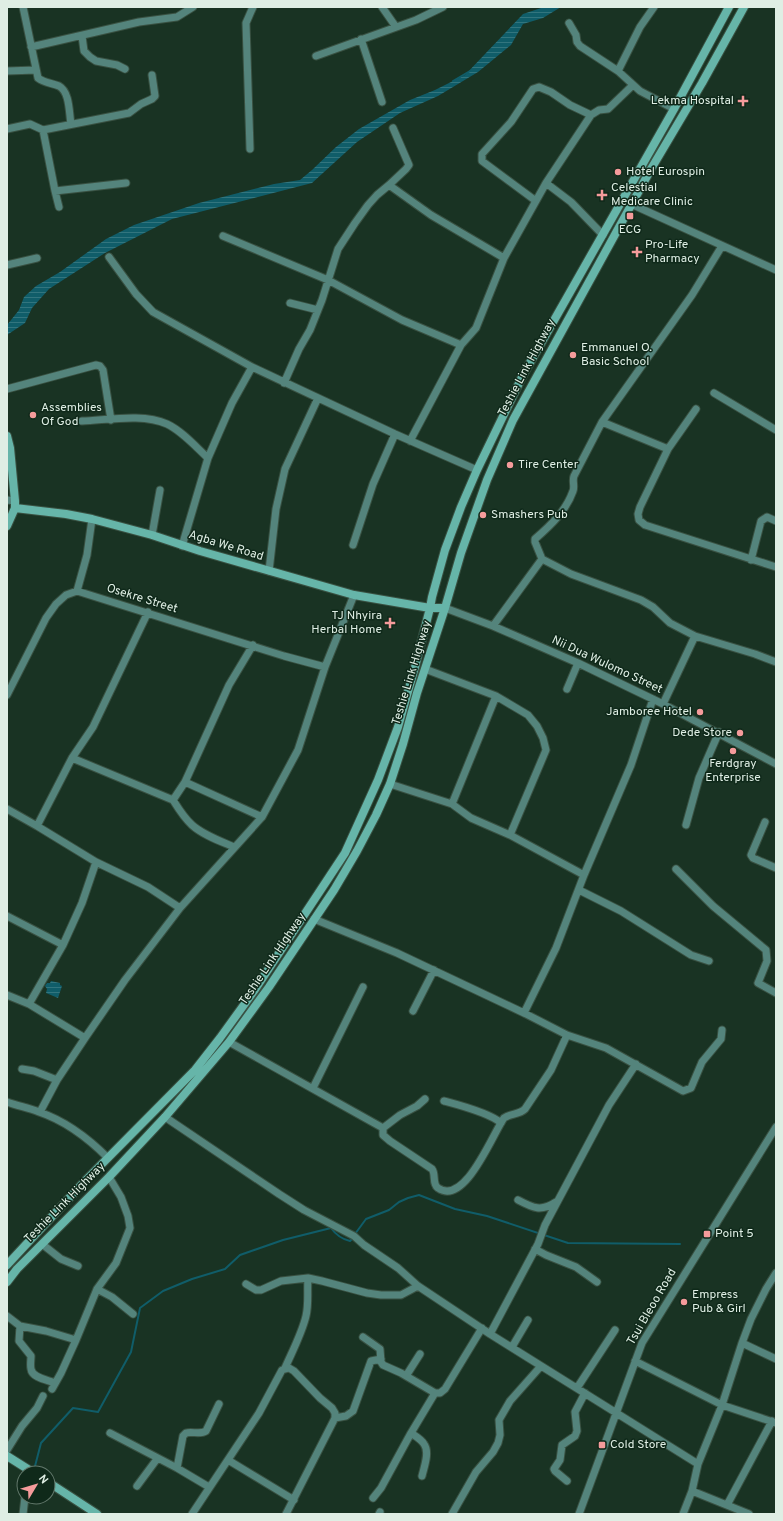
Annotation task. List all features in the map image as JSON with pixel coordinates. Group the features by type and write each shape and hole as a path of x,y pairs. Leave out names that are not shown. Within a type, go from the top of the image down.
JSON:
{"main road":[{"name":"Teshie Link Highway","path":"7,1265 194,1070 220,1038 254,991 345,853 378,780 398,727 445,550 477,470 523,375 674,109 729,7"},
{"name":"Teshie Link Highway","path":"7,1282 17,1269 165,1117 229,1042 269,987 334,890 357,851 390,784 404,744 457,564 484,487 513,420 631,204 744,7"},
{"path":"7,436 10,448 12,503 7,526"},
{"name":"Agba We Road","path":"12,503 92,519 152,535 182,546 354,595 430,608 445,608"},
{"path":"7,1456 20,1465"},
{"path":"56,1487 97,1514"}],"street":[{"path":"23,7 38,78 42,81 58,86 63,90 66,96 71,124"},
{"path":"32,47 139,22 177,17 193,7"},
{"path":"250,149 246,23 253,7"},
{"path":"382,7 396,27"},
{"path":"316,56 416,20 443,7"},
{"path":"618,72 640,27 654,7"},
{"path":"569,23 580,46 618,72 640,91 674,109"},
{"path":"82,36 84,51 90,57 96,61 117,65 125,69"},
{"path":"361,39 382,102"},
{"path":"7,71 36,70"},
{"path":"7,129 30,124 43,130 129,113 155,96 152,75"},
{"path":"410,441 461,345 476,328 504,258 546,183 591,115 599,110 608,109 633,85"},
{"path":"536,200 482,161 482,154 511,122 533,89 539,87 551,92 570,105 591,115"},
{"path":"284,383 299,349 310,330 338,249 342,242 368,205 409,165 393,128"},
{"path":"43,130 59,207"},
{"path":"55,191 126,183"},
{"path":"546,183 570,202 603,235"},
{"path":"389,185 431,215 504,258"},
{"path":"631,204 776,270"},
{"path":"223,236 328,280 402,320 461,345"},
{"path":"722,246 692,295 602,422 572,480 574,490 552,524 536,539 535,542 542,559 571,574 641,600 653,607 670,623 695,636 776,662"},
{"path":"109,257 136,294 153,312 284,383 477,470"},
{"path":"7,265 37,258"},
{"path":"290,303 318,310"},
{"path":"7,389 96,364 103,370 111,420"},
{"path":"182,546 208,458 232,403 252,367"},
{"path":"714,393 776,430"},
{"path":"269,571 276,509 285,468 318,398"},
{"path":"696,409 668,448 640,507 638,514 639,520 645,525 776,567"},
{"path":"82,421 146,418 168,424 208,458"},
{"path":"602,422 668,448"},
{"path":"353,545 373,484 395,434"},
{"path":"152,535 160,490"},
{"path":"751,560 761,521 766,517 776,521"},
{"path":"7,696 46,618 56,604 66,595 78,590 87,555 92,519"},
{"path":"493,626 542,559"},
{"name":"Osekre Street","path":"78,590 284,656 325,667"},
{"path":"40,1112 57,1080 125,980 180,908 262,817 298,750 325,667 354,595"},
{"name":"Nii Dua Wulomo Street","path":"445,608 493,626 578,663 719,732 776,764"},
{"path":"37,826 72,758 93,727 148,612"},
{"path":"663,704 695,636"},
{"path":"173,800 185,782 229,685 253,645"},
{"path":"567,689 578,663"},
{"path":"425,669 496,696 528,715 538,726 546,750 510,835"},
{"path":"452,804 496,696"},
{"path":"524,1013 556,948 584,875 631,765 653,699"},
{"path":"686,825 699,778 719,732"},
{"path":"72,758 173,800 192,826 209,836 234,847"},
{"path":"185,782 262,817"},
{"path":"390,784 452,804 471,818 510,835 584,875"},
{"path":"7,810 37,826 96,862 148,887 180,908"},
{"path":"765,822 751,855 753,858 776,868"},
{"path":"30,1004 63,945 82,903 96,862"},
{"path":"676,869 712,906 766,950 766,961 758,983 776,992"},
{"path":"579,890 621,911 690,955 709,961"},
{"path":"7,916 63,945"},
{"path":"314,919 434,970 566,1035 597,1044 683,1091 687,1091 691,1088 704,1058 722,1039 722,1030"},
{"path":"413,1011 434,970"},
{"path":"313,1088 363,987"},
{"path":"7,995 30,1004 85,1038"},
{"path":"383,1128 383,1135 390,1141 432,1169 437,1188 449,1192 452,1191 477,1167 501,1123 508,1115 518,1114 525,1109 551,1070 566,1035"},
{"path":"229,1042 383,1128"},
{"path":"490,1334 536,1246 545,1225 609,1105 636,1064"},
{"path":"22,1069 34,1071 57,1080"},
{"path":"383,1128 400,1115 417,1106 425,1099"},
{"path":"7,1102 40,1112 73,1128 93,1143 108,1158"},
{"path":"444,1102 466,1107 496,1119 501,1123"},
{"path":"165,1117 304,1210 354,1236 364,1245 398,1268 418,1286 490,1334 698,1464"},
{"name":"Tsui Bleoo Road","path":"579,1514 642,1343 776,1127"},
{"path":"20,1326 19,1341 31,1356 30,1370 36,1376 53,1386 76,1340 97,1290 116,1263 130,1228 128,1216 121,1197 108,1177"},
{"path":"518,1200 534,1208 549,1207 558,1202"},
{"path":"42,1244 61,1259 78,1266"},
{"path":"536,1246 576,1267 597,1282"},
{"path":"683,1514 692,1491 698,1464 722,1405 751,1319 776,1273"},
{"path":"246,1284 256,1290 281,1281 308,1278 322,1280 367,1294 381,1295 401,1294 418,1286"},
{"path":"192,1514 259,1413 282,1370 285,1368 306,1316 309,1299 307,1293 308,1278"},
{"path":"97,1290 112,1298 133,1314"},
{"path":"7,1316 20,1326 46,1331 76,1340"},
{"path":"512,1348 528,1320"},
{"path":"363,1338 380,1349 381,1362 383,1365 436,1393 440,1393 445,1389 482,1328"},
{"path":"577,1388 615,1330"},
{"path":"742,1343 776,1358"},
{"path":"406,1376 420,1354"},
{"path":"335,1418 346,1416 353,1411 371,1361 381,1358"},
{"path":"635,1361 722,1405 774,1422 727,1505"},
{"path":"452,1514 473,1477 493,1452 498,1443 500,1435 499,1420 510,1401 541,1366"},
{"path":"285,1368 289,1368 294,1371 320,1398 332,1408 335,1413 335,1418 286,1514"},
{"path":"373,1498 436,1393"},
{"path":"567,1481 554,1469 560,1460 562,1445 564,1442 575,1436 577,1431 575,1412 585,1393"},
{"path":"7,1450 22,1426 37,1408 43,1396"},
{"path":"177,1468 184,1436 186,1433 190,1432 206,1431 219,1404"},
{"path":"110,1433 210,1487"},
{"path":"411,1433 426,1446 422,1476"},
{"path":"137,1486 157,1459"},
{"path":"228,1460 294,1500"},
{"path":"692,1491 749,1514"}],"water":[{"path":"544,7 561,7 543,18 523,24 511,45 478,72 438,96 400,113 357,142 312,183 172,219 105,253 49,289 32,308 25,323 7,335 7,325 19,310 24,297 36,286 60,272 106,239 134,225 199,203 274,184 300,180 336,147 359,129 410,100 435,90 465,75 523,14"},
{"path":"51,981 60,983 62,986 58,998 46,993 47,989 45,986"}],"waterway":[{"path":"453,81 470,71"},
{"path":"355,1234 366,1219 389,1210 399,1202 419,1195 455,1209 487,1216 568,1243 680,1244"},
{"path":"35,1465 41,1443 73,1408 98,1412 131,1352 140,1308 163,1291 192,1279 225,1269 240,1255 283,1240 331,1228 341,1238 350,1241 353,1238"}],"place":[{"name":"Lekma Hospital","path":"743,101"},
{"name":"Hotel Eurospin","path":"618,172"},
{"name":"Celestial Medicare Clinic","path":"602,195"},
{"name":"ECG","path":"630,216"},
{"name":"Pro-Life Pharmacy","path":"637,252"},
{"name":"Emmanuel O. Basic School","path":"573,355"},
{"name":"Assemblies Of God","path":"33,415"},
{"name":"Tire Center","path":"510,465"},
{"name":"Smashers Pub","path":"483,515"},
{"name":"TJ Nhyira Herbal Home","path":"390,623"},
{"name":"Jamboree Hotel","path":"700,712"},
{"name":"Dede Store","path":"740,733"},
{"name":"Ferdgray Enterprise","path":"733,751"},
{"name":"Point 5","path":"707,1234"},
{"name":"Empress Pub & Girl","path":"684,1302"},
{"name":"Cold Store","path":"602,1445"}]}
